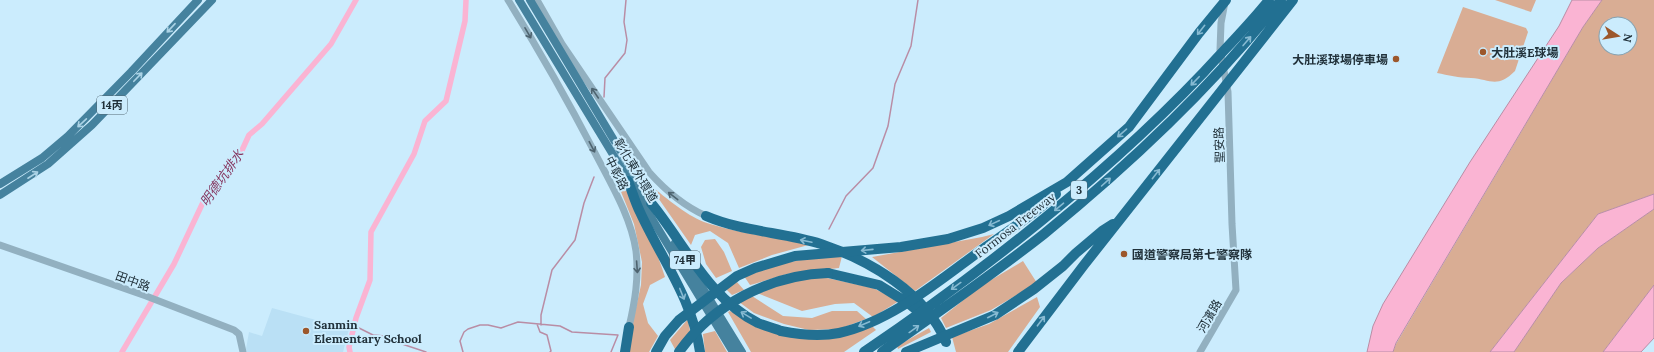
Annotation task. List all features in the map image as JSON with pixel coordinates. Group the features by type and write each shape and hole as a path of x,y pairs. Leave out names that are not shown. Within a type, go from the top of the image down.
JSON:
{"highway":[{"path":"651,203 666,221 703,275 722,297 739,311 758,323 781,330 819,336 854,329 886,315 943,278 1043,205 1129,126 1225,0"},
{"name":"Formosa Freeway","path":"864,352 1026,234 1119,155 1184,92 1269,0"},
{"name":"Formosa Freeway","path":"882,352 1044,234 1096,191 1192,100 1238,52 1281,0"},
{"path":"1018,352 1119,220 1293,0"},
{"path":"628,181 640,212 666,259 692,318 700,352"},
{"path":"656,352 666,336 679,320 737,276 755,268 795,256 901,247 948,239 983,228 1009,216 1067,182"},
{"path":"706,216 733,226 820,244 853,257 880,272 915,298 931,316 947,347"},
{"path":"906,352 995,315 1034,289 1063,266 1076,252 1102,231 1119,220"},
{"path":"679,352 686,342 717,313 754,290 793,277 828,273 879,285 926,318 947,347"},
{"path":"625,352 629,327"}],"main road":[{"name":"14丙","path":"0,184 42,158 78,126 126,78 198,0"},
{"name":"14丙","path":"0,195 48,164 92,125 212,0"},
{"name":"彰化東外環道","path":"519,0 733,352"},
{"name":"彰化東外環道","path":"530,0 742,352"}],"street":[{"name":"中彰路","path":"508,0 571,105 626,215 636,250 638,274 636,296 629,327"},
{"name":"中彰路","path":"537,0 562,44 649,172 670,194 685,205 706,216"},
{"name":"聖安路","path":"1225,0 1221,23 1220,50 1226,76 1228,104 1236,290"},
{"name":"田中路","path":"0,246 234,330 239,334 243,352"},
{"name":"河濱路","path":"1200,352 1236,290"}],"shaded area":[{"path":"1495,0 1536,0 1531,12"},
{"path":"1572,0 1602,0 1583,27 1396,343 1393,352 1367,352 1373,326 1383,304 1470,162 1559,26"},
{"path":"1602,0 1654,0 1654,194 1598,214 1490,352 1393,352 1396,344 1583,27"},
{"name":"大肚溪E球場","path":"1463,7 1526,28 1528,32 1515,71 1509,77 1493,82 1437,73"},
{"path":"609,162 626,189 641,218 665,277 650,285 643,304 648,323 658,336 649,352 626,352 641,285 642,262 634,224"},
{"path":"647,182 682,210 704,222 743,232 812,244 772,255 739,268 728,243 710,231 695,235 691,245"},
{"path":"1654,194 1654,209 1598,248 1561,283 1514,352 1490,352 1598,214"},
{"path":"1654,209 1654,285 1603,352 1514,352 1561,283 1598,248"},
{"path":"994,234 915,291 872,257 982,237"},
{"path":"715,239 724,252 732,271 716,278 706,264 701,247 705,240"},
{"path":"822,256 842,256 839,268 787,274 750,285 744,276 785,263"},
{"path":"1023,261 1037,283 991,310 946,328 941,318 981,286"},
{"path":"818,276 873,288 899,301 873,317 854,303 835,304 802,311 757,293 777,284"},
{"path":"737,282 744,290 732,295 726,289"},
{"path":"1654,285 1654,338 1641,352 1603,352"},
{"path":"752,296 783,316 812,318 832,311 857,311 866,319 839,329 809,330 784,324 754,313 739,302"},
{"path":"1037,297 1040,307 1008,352 956,352 952,337 989,324"},
{"name":"Sanmin Elementary School","path":"272,308 349,329 343,352 247,352 246,349 249,332 262,336"},
{"path":"730,311 801,337 872,326 876,330 844,352 751,352 728,312"},
{"path":"688,319 690,331 676,351 670,340"},
{"path":"929,328 931,332 898,349 897,346"},
{"path":"715,331 727,352 705,352 703,334"}],"waterway":[{"name":"明德坑排水","path":"122,352 174,264 206,196 238,159 249,135 262,124 331,44 356,0"},
{"path":"350,352 349,347 356,318 370,280 371,232 414,154 425,121 446,101 465,21 466,0"},
{"path":"604,97 605,78 625,53 627,40 624,22 626,0"},
{"path":"829,229 846,196 873,168 888,126 895,84 911,46 918,0"},
{"path":"541,325 541,315 552,270 575,240 584,203 594,177"},
{"path":"463,352 460,341 464,332 468,329 480,325 501,328 518,322 560,326 572,332 618,335 611,352"},
{"path":"537,324 540,332 547,335 550,352"},
{"path":"355,326 373,335 385,336 393,341 426,352"}],"place":[{"name":"大肚溪E球場","path":"1483,52"},
{"name":"大肚溪球場停車場","path":"1396,59"},
{"name":"國道警察局第七警察隊","path":"1124,254"},
{"name":"Sanmin Elementary School","path":"306,331"}]}
